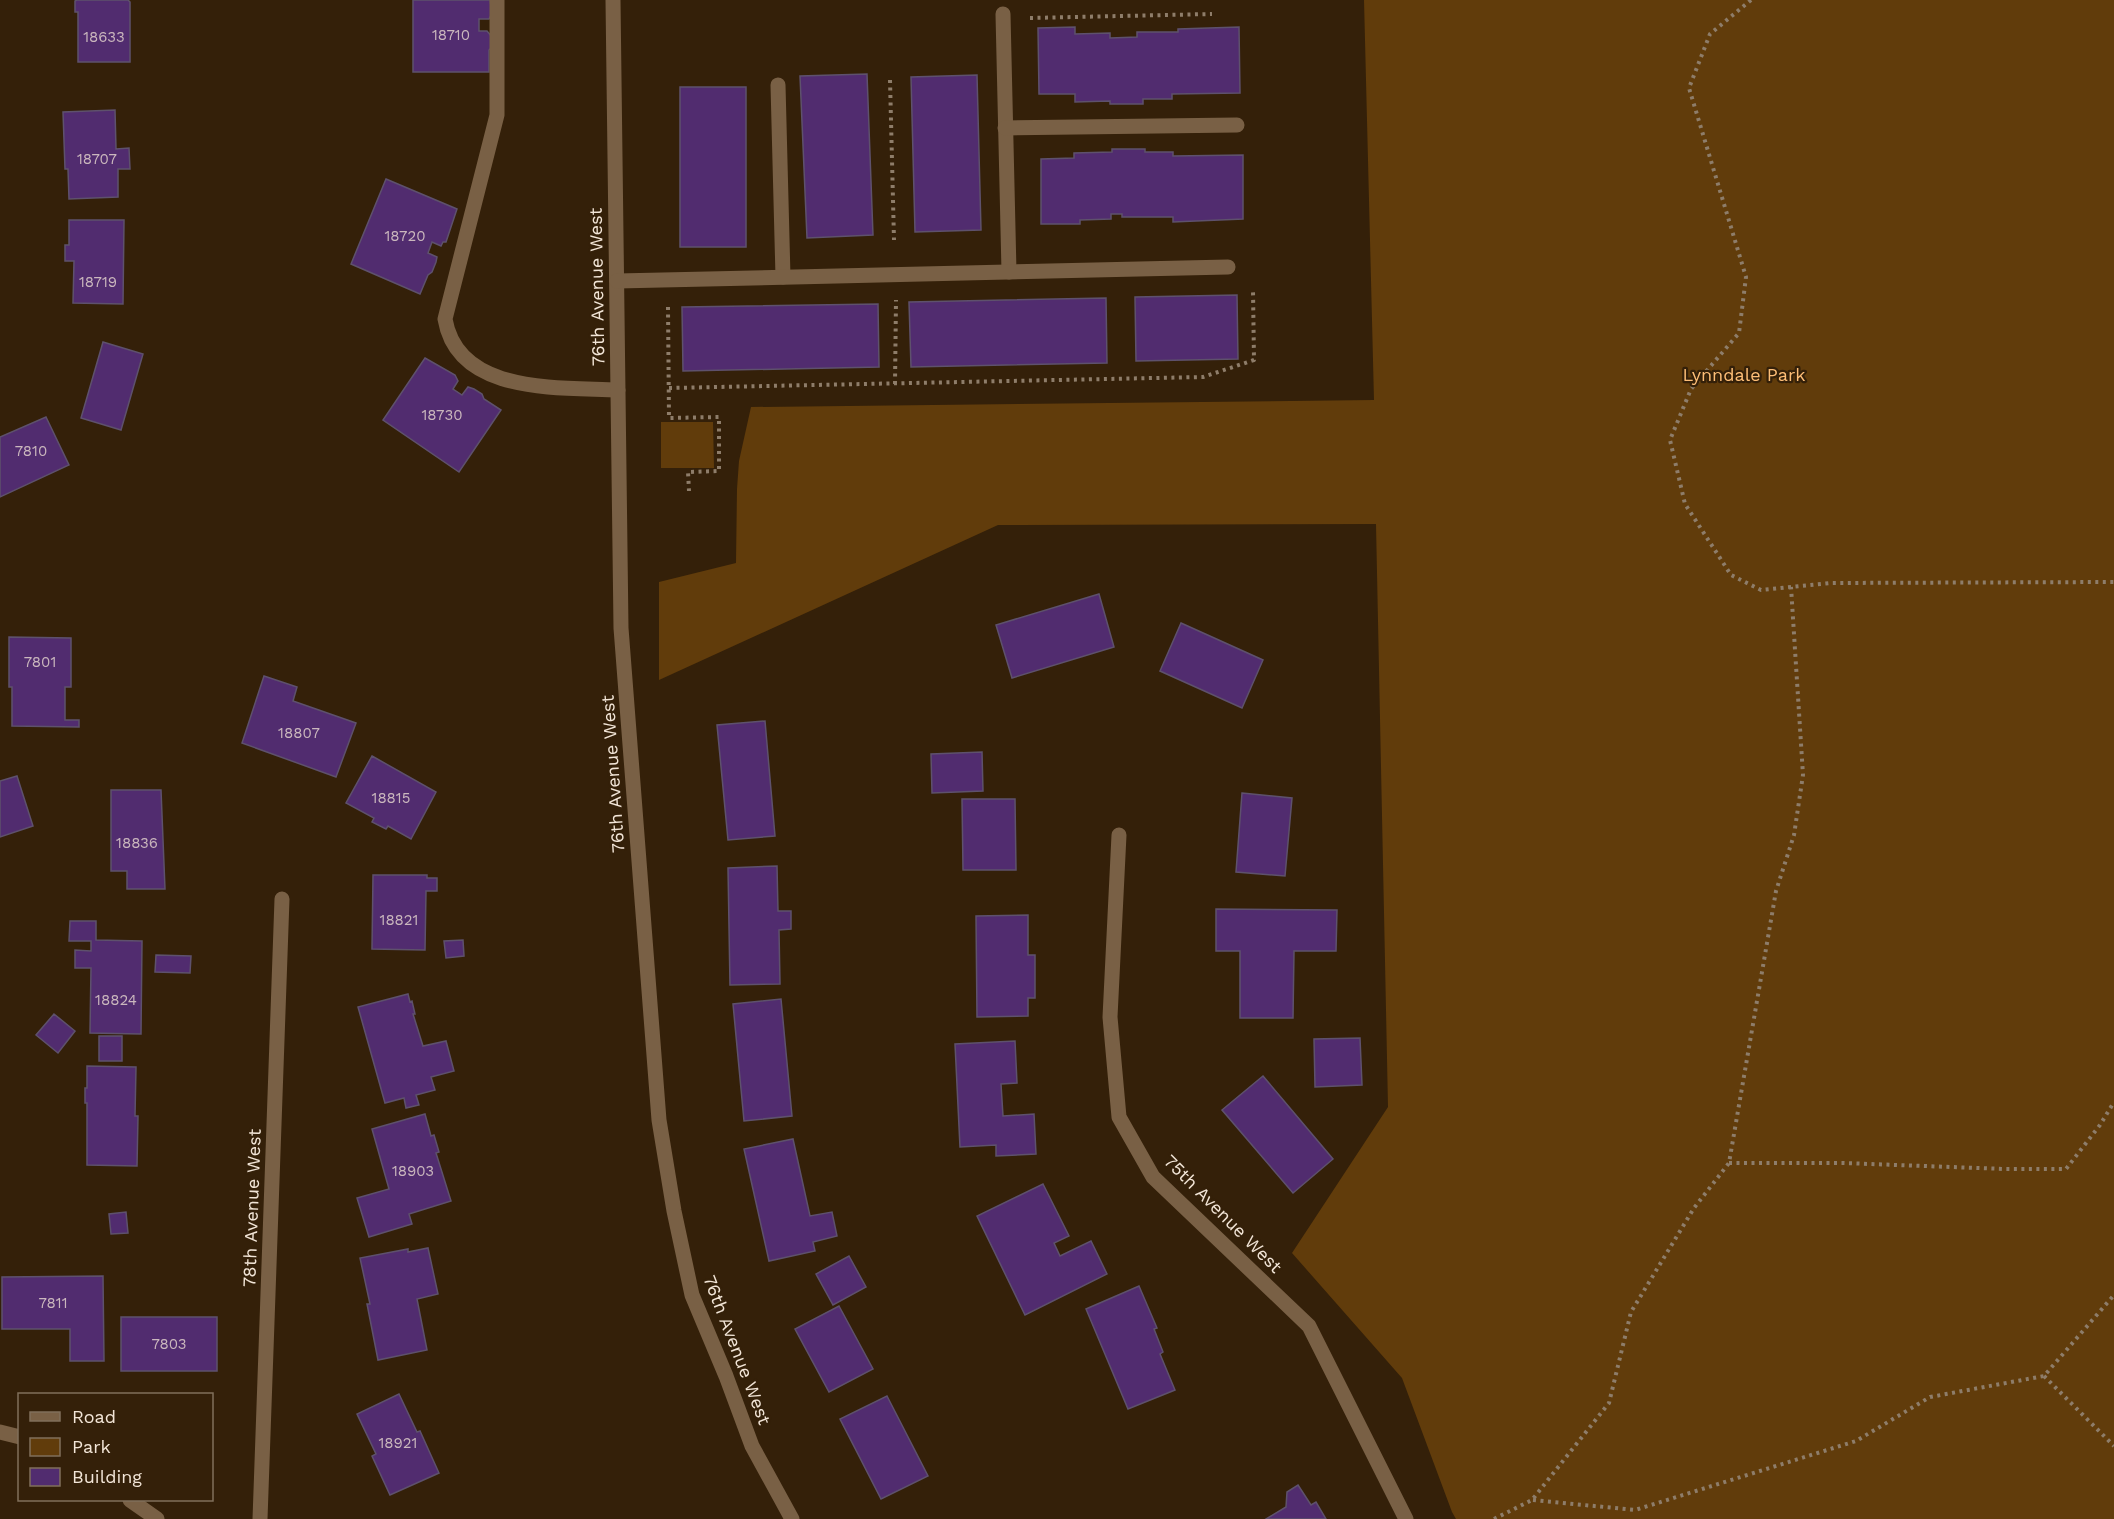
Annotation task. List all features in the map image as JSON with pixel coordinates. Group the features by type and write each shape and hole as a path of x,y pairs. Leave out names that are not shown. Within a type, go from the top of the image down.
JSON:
{"street":[{"path":"497,0 497,115 447,308 445,319 447,334 455,348 469,362 488,374 512,382 618,390"},
{"name":"76th Avenue West","path":"613,0 621,628 659,1120 674,1211 692,1295 752,1446 792,1519"},
{"path":"1003,14 1009,272"},
{"path":"778,85 783,277"},
{"path":"1005,128 1237,125"},
{"path":"617,281 1228,267"},
{"name":"75th Avenue West","path":"1119,835 1110,1017 1119,1117 1153,1177 1308,1326 1406,1519"},
{"name":"78th Avenue West","path":"260,1519 282,899"},
{"path":"0,1432 18,1436"},
{"path":"131,1501 157,1519"}],"path":[{"path":"1751,0 1710,34 1689,88 1746,277 1739,333 1691,388 1670,440 1685,504 1731,575 1761,590 1830,584 2114,582"},
{"path":"1023,18 1212,14"},
{"path":"890,80 894,240"},
{"path":"669,388 1203,377 1254,360 1252,290"},
{"path":"895,297 895,384"},
{"path":"667,300 669,418 719,417 719,471 688,472 689,491"},
{"path":"1494,1519 1532,1500 1609,1403 1631,1312 1694,1208 1729,1163 1776,891 1794,835 1803,775 1791,587"},
{"path":"1729,1163 1843,1162 2005,1169 2066,1169 2100,1125 2114,1102"},
{"path":"1532,1500 1635,1510 1856,1441 1930,1397 2044,1376 2114,1295"},
{"path":"2044,1376 2114,1446"}],"green space":[{"name":"Lynndale Park","path":"1364,0 2114,0 2114,1519 1456,1519 1402,1378 1292,1253 1388,1107 1376,524 998,525 659,680 659,582 736,563 739,461 751,407 1374,400"},
{"path":"661,422 713,422 714,468 661,468"}],"building":[{"path":"128,0 130,2 130,62 78,62 78,12 75,12 75,1"},
{"path":"413,0 490,0 492,14 489,19 479,19 479,31 487,31 492,37 492,47 489,50 489,72 413,72"},
{"path":"1075,27 1075,34 1110,33 1110,38 1137,37 1137,32 1178,32 1178,29 1239,27 1240,93 1172,94 1172,99 1143,99 1143,104 1110,104 1110,101 1075,102 1075,94 1039,94 1038,28"},
{"path":"867,74 873,235 807,238 800,76"},
{"path":"977,75 981,230 915,232 911,77"},
{"path":"680,87 746,87 746,247 680,247"},
{"path":"115,110 116,149 129,148 130,169 118,169 118,197 69,199 68,169 65,169 63,112"},
{"path":"1112,149 1173,152 1173,156 1243,155 1243,219 1173,222 1173,217 1122,217 1122,214 1111,214 1111,219 1080,220 1080,224 1041,224 1041,159 1074,158 1074,153 1112,152"},
{"path":"386,179 457,209 446,242 443,242 441,246 432,242 428,253 437,257 436,262 420,294 351,264"},
{"path":"69,220 124,220 123,304 73,303 74,261 65,261 65,245 69,245"},
{"path":"1237,295 1238,359 1136,361 1135,297"},
{"path":"1106,298 1107,363 911,367 909,302"},
{"path":"878,304 879,367 683,371 682,307"},
{"path":"103,342 143,354 121,430 81,418"},
{"path":"425,358 455,375 458,381 453,389 462,395 468,387 474,389 501,410 459,472 383,420"},
{"path":"46,417 69,465 0,497 0,437"},
{"path":"1099,594 1114,647 1012,678 996,625"},
{"path":"1181,623 1263,660 1242,708 1160,671"},
{"path":"9,637 71,638 71,687 65,687 65,720 79,720 79,727 12,726"},
{"path":"264,676 297,687 293,701 356,723 336,777 242,743"},
{"path":"765,721 775,836 728,840 717,725"},
{"path":"982,752 983,791 932,793 931,754"},
{"path":"372,756 436,792 411,839 388,826 386,829 372,822 374,818 346,803"},
{"path":"17,776 33,826 0,837 0,781"},
{"path":"111,790 161,790 165,889 127,889 127,871 111,871"},
{"path":"1242,793 1292,798 1285,876 1236,872"},
{"path":"962,799 1015,799 1016,870 963,870"},
{"path":"777,866 778,911 791,911 791,929 779,930 780,984 730,985 728,868"},
{"path":"373,875 427,875 427,878 437,878 437,891 426,891 425,950 372,949"},
{"path":"1216,909 1337,910 1336,951 1294,951 1293,1018 1240,1018 1240,951 1216,951"},
{"path":"1028,915 1028,955 1035,955 1035,998 1028,998 1028,1016 977,1017 976,916"},
{"path":"70,921 96,921 96,940 142,941 141,1034 90,1033 91,968 75,968 75,950 91,951 91,941 69,941"},
{"path":"463,940 464,956 446,958 444,941"},
{"path":"156,955 191,956 190,973 155,972"},
{"path":"408,994 410,1002 412,1001 415,1014 413,1014 423,1046 446,1041 454,1071 431,1077 435,1090 416,1095 419,1105 406,1108 404,1098 385,1103 358,1007"},
{"path":"781,999 792,1116 744,1121 733,1004"},
{"path":"54,1014 75,1031 58,1053 36,1035"},
{"path":"99,1036 122,1036 122,1061 99,1061"},
{"path":"1360,1038 1362,1085 1315,1087 1314,1039"},
{"path":"1015,1041 1017,1083 1001,1084 1003,1116 1034,1114 1036,1154 996,1156 996,1145 960,1147 955,1044"},
{"path":"87,1066 136,1067 137,1166 87,1165 85,1088 87,1088"},
{"path":"1263,1076 1333,1159 1293,1193 1222,1110"},
{"path":"425,1114 431,1136 434,1135 439,1152 436,1153 451,1201 409,1214 412,1224 369,1237 357,1198 389,1189 372,1129"},
{"path":"793,1139 810,1216 832,1212 837,1236 813,1242 815,1251 769,1261 744,1149"},
{"path":"1043,1184 1069,1236 1054,1243 1060,1256 1091,1241 1107,1274 1025,1315 977,1216"},
{"path":"126,1212 128,1233 111,1234 109,1214"},
{"path":"428,1248 438,1294 417,1299 427,1350 378,1360 367,1304 370,1304 360,1258 408,1249 408,1252"},
{"path":"849,1256 866,1287 833,1305 816,1274"},
{"path":"103,1276 104,1361 70,1361 70,1329 2,1329 2,1277"},
{"path":"1139,1286 1157,1328 1154,1329 1163,1352 1160,1354 1175,1390 1128,1409 1086,1309"},
{"path":"839,1306 873,1369 829,1392 795,1329"},
{"path":"121,1317 217,1317 217,1371 121,1371"},
{"path":"399,1394 417,1432 420,1431 439,1473 390,1495 372,1456 376,1454 357,1414"},
{"path":"887,1396 928,1476 881,1499 840,1419"},
{"path":"1298,1485 1311,1505 1316,1502 1326,1519 1266,1519 1286,1507 1287,1492"}]}
